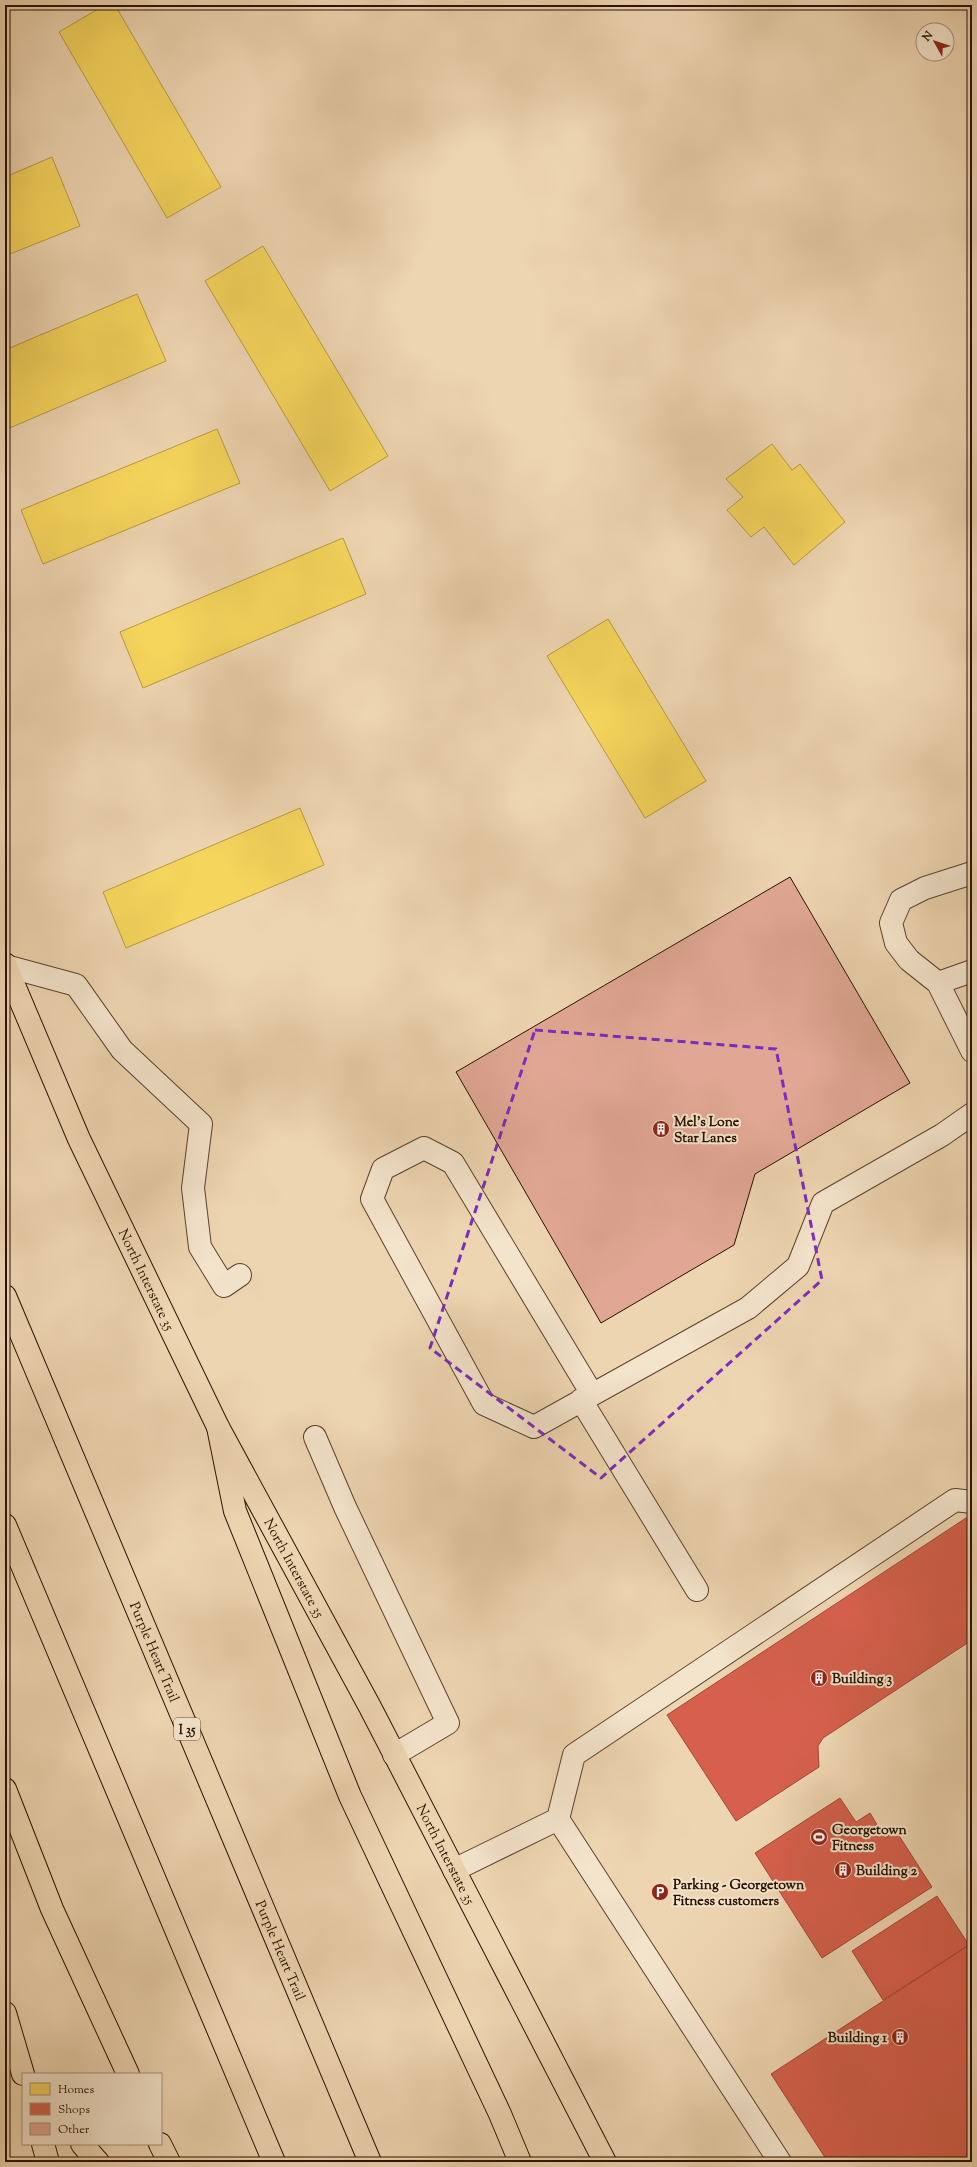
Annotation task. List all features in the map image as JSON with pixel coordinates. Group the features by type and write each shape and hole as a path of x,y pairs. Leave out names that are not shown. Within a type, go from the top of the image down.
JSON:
{"main road":[{"name":"North Interstate 35","path":"5,965 80,1139 218,1427 394,1755 605,2162"},
{"name":"Purple Heart Trail","path":"5,1296 370,2162"},
{"path":"218,1427 235,1511 350,1796 500,2114 520,2162"},
{"path":"5,1525 274,2162"},
{"path":"5,1789 52,1909 128,2073"},
{"path":"5,2013 23,2073"},
{"path":"43,2145 48,2162"},
{"path":"83,2145 98,2162"},
{"path":"160,2145 169,2162"}],"lane":[{"path":"972,873 925,888 901,900 891,923 896,943 909,960 938,983 972,1052"},
{"path":"5,965 76,985 122,1050 201,1124 193,1188 200,1247 224,1286 240,1275"},
{"path":"938,983 972,970"},
{"path":"697,1590 586,1397 453,1163 424,1148 383,1169 372,1199 484,1404 534,1427 586,1397 748,1308 798,1266 823,1203 942,1135 972,1114"},
{"path":"315,1437 345,1508 448,1723 394,1755"},
{"path":"780,2162 558,1819 574,1756 955,1500 972,1502"},
{"path":"454,1870 558,1819"}],"highlighted area":[{"path":"535,1030 776,1049 822,1280 601,1478 430,1348"}],"building: Homes":[{"path":"105,5 115,5 221,187 167,218 59,32"},
{"path":"52,157 80,226 5,256 5,177"},
{"path":"263,246 388,456 330,491 205,281"},
{"path":"137,294 166,361 5,430 5,350"},
{"path":"217,429 240,483 43,564 21,510"},
{"path":"772,444 792,470 800,464 845,522 794,565 764,527 751,537 727,510 743,497 726,479"},
{"path":"343,538 366,594 143,688 120,632"},
{"path":"608,619 706,781 645,818 547,656"},
{"path":"300,808 324,865 126,948 103,892"}],"building: Shops":[{"name":"Building 3","path":"966,1518 972,1519 972,1640 823,1738 818,1746 819,1767 736,1821 667,1715"},
{"name":"Building 2","path":"840,1798 856,1822 870,1813 885,1838 896,1831 932,1887 822,1958 755,1853"},
{"name":"Building 1","path":"937,1896 969,1945 883,2000 852,1951"},
{"name":"Building 1","path":"969,1945 972,1950 972,2162 828,2162 771,2074"}],"building: Other":[{"name":"Mel's Lone Star Lanes","path":"790,877 910,1083 755,1174 734,1245 601,1323 456,1072"}],"place":[{"name":"Mel's Lone Star Lanes","path":"661,1129"},
{"name":"Building 3","path":"819,1678"},
{"name":"Georgetown Fitness","path":"819,1837"},
{"name":"Building 2","path":"843,1870"},
{"name":"Parking - Georgetown Fitness customers","path":"660,1892"},
{"name":"Building 1","path":"900,2037"}]}
